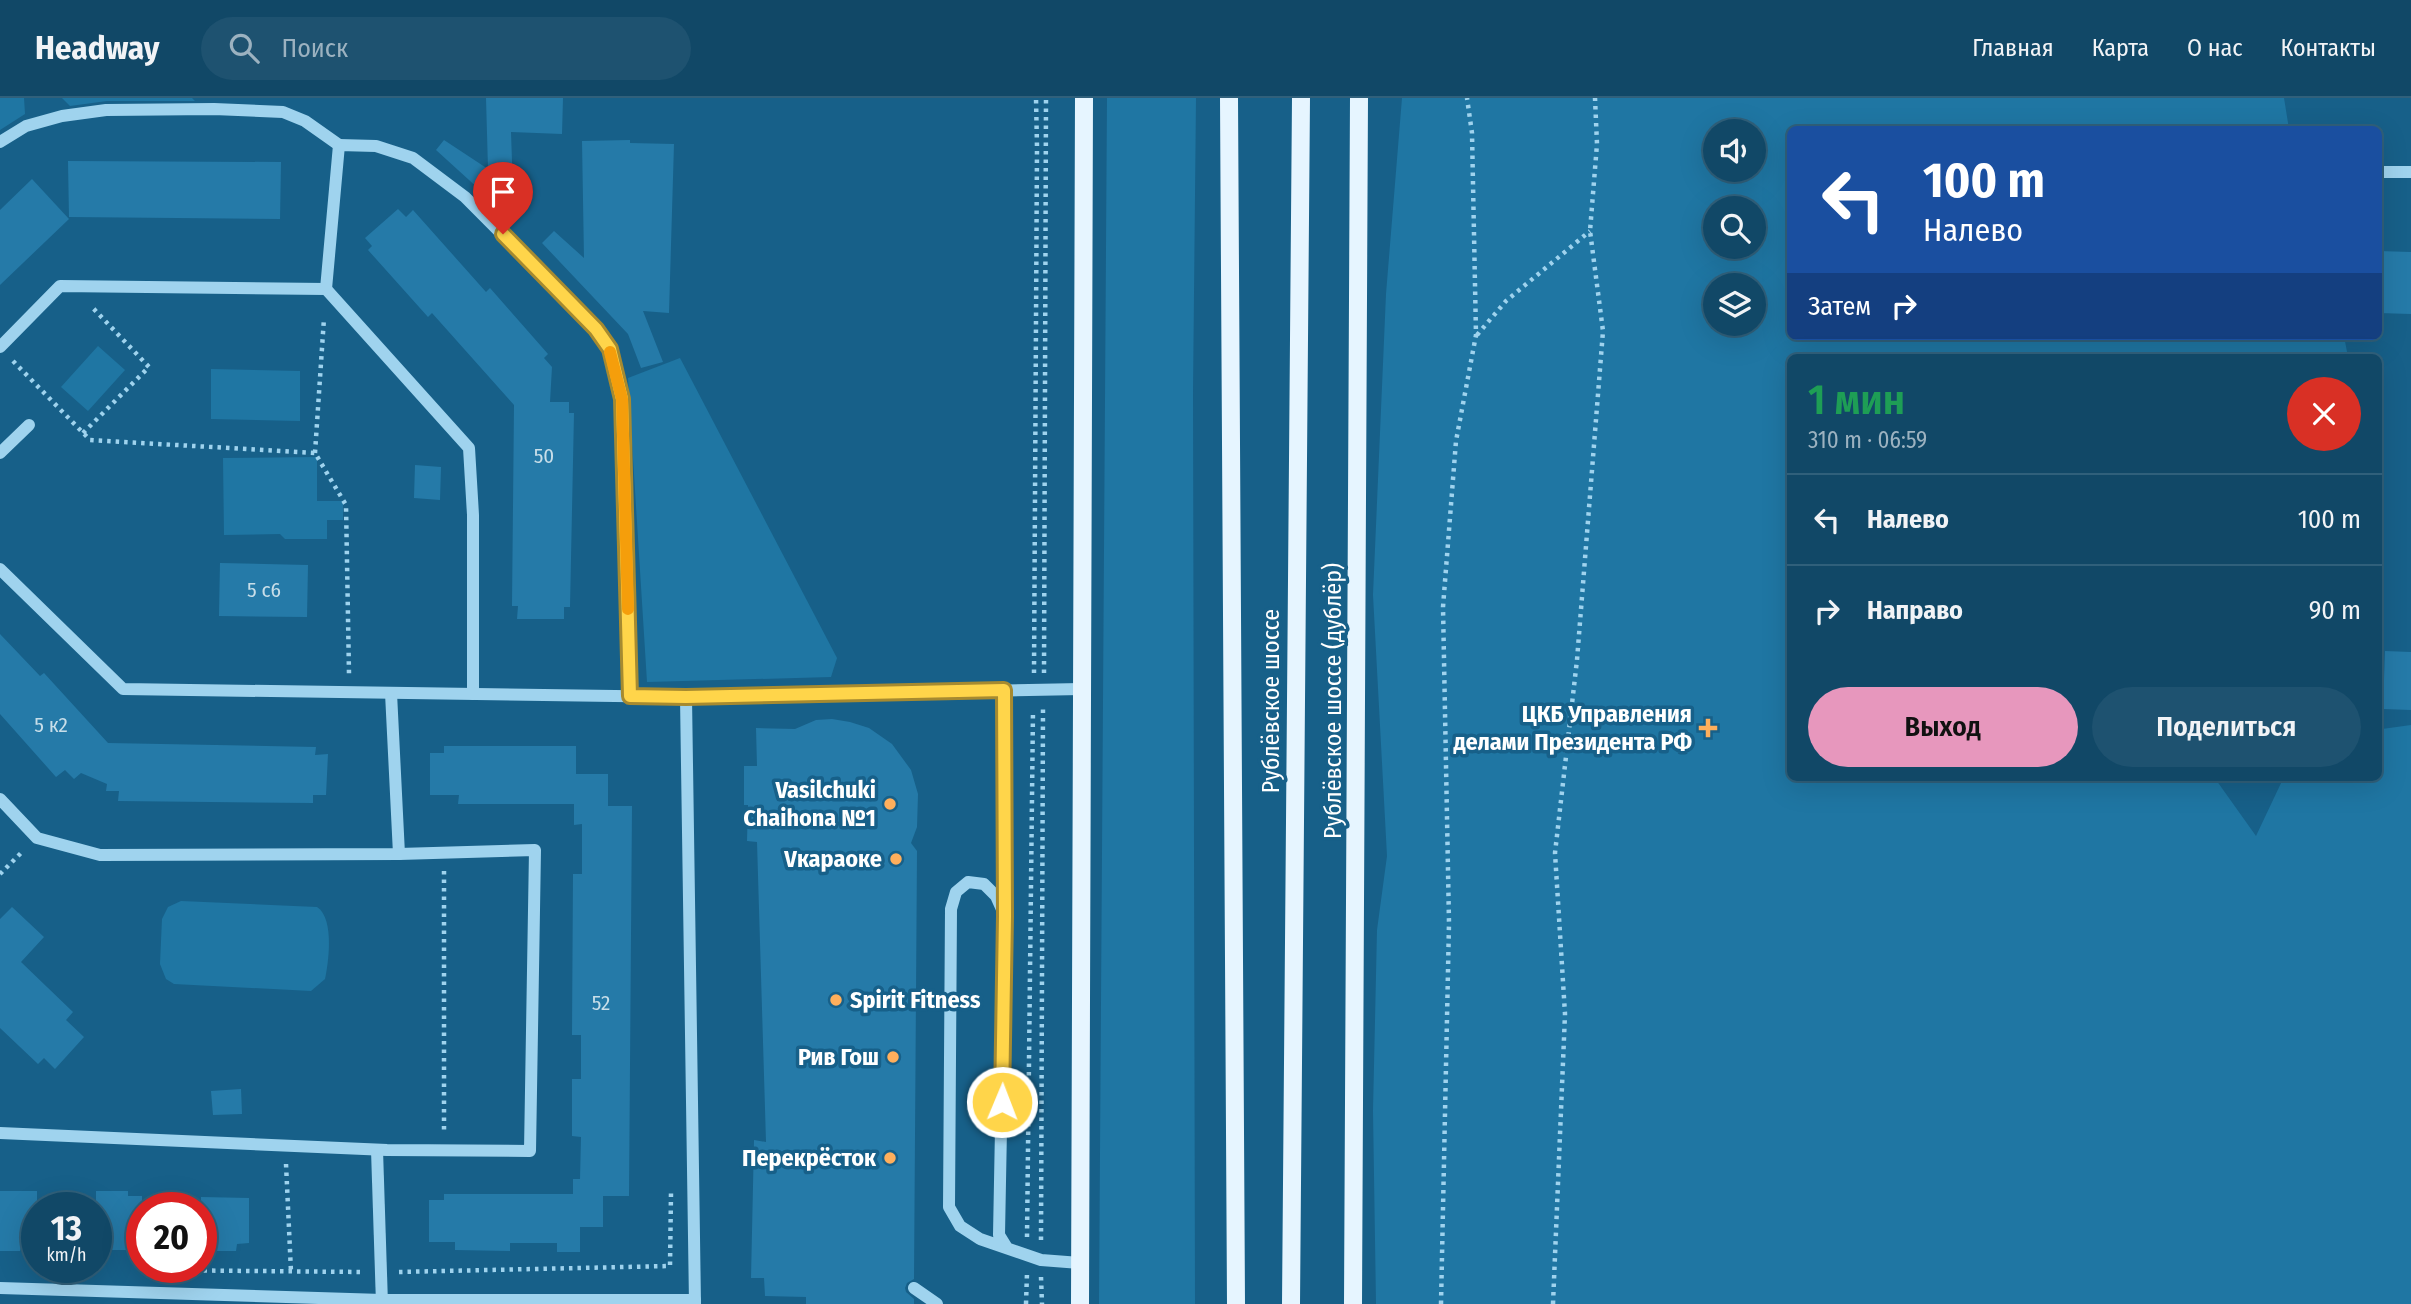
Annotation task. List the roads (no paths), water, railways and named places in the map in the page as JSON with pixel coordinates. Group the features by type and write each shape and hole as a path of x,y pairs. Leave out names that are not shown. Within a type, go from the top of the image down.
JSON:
{"main road":[{"path":"1080,1304 1084,98"},
{"name":"Рублёвское шоссе","path":"1229,98 1236,1304"},
{"name":"Рублёвское шоссе","path":"1291,1304 1301,98"},
{"name":"Рублёвское шоссе (дублёр)","path":"1353,1304 1359,98"}],"lane":[{"path":"0,142 26,126 62,116 106,110 214,109 283,112 305,121 339,145 376,146 413,158 465,197 596,329 610,349 622,399 630,696"},
{"path":"339,145 326,289 468,448 473,515 473,694"},
{"path":"2382,172 2411,172"},
{"path":"0,347 60,286 326,289"},
{"path":"0,453 29,425"},
{"path":"0,569 123,689 686,697 1081,689"},
{"path":"1004,690 1005,916 999,1235 1007,1248"},
{"path":"391,693 399,854"},
{"path":"0,1288 205,1299 695,1302 686,697"},
{"path":"0,799 37,838 100,855 399,854 535,850 530,1151 377,1150 0,1133"},
{"path":"1005,916 996,896 984,884 968,882 956,892 951,909 949,1207 960,1226 980,1239 1041,1260 1080,1263"},
{"path":"377,1150 382,1302"},
{"path":"914,1289 937,1304"}],"place":[{"name":"ЦКБ Управления делами Президента РФ","path":"1708,728"},
{"name":"Vasilchuki Chaihona №1","path":"890,804"},
{"name":"Vкараоке","path":"896,859"},
{"name":"Spirit Fitness","path":"836,1000"},
{"name":"Рив Гош","path":"893,1057"},
{"name":"Перекрёсток","path":"890,1158"}]}
